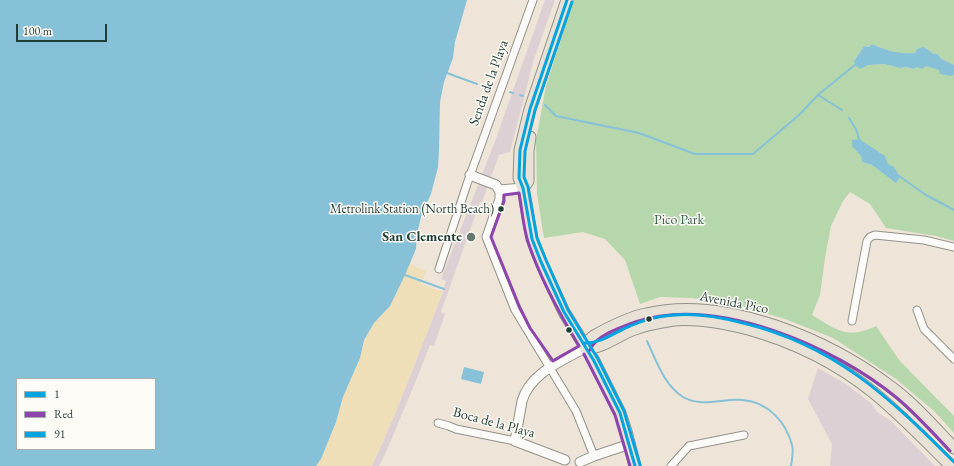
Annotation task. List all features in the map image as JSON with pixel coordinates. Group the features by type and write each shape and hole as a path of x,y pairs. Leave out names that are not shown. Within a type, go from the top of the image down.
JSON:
{"main road":[{"path":"567,0 530,109 520,150 519,178 523,188 532,239 564,312 594,361 620,413 635,466"},
{"name":"Avenida Pico","path":"951,466 891,407 857,380 817,355 788,342 733,325 704,321 673,320 640,328 617,336 593,349 586,348 588,341 594,336 630,318 647,313 674,310 697,310 749,318 808,338 868,370 901,396 954,448"}],"street":[{"name":"Senda de la Playa","path":"439,269 470,175 534,0"},
{"path":"470,175 496,185 499,190 499,199 486,237 515,310 526,331 576,411 594,456"},
{"path":"499,190 523,188"},
{"path":"852,321 867,241 870,237 875,234 924,240 954,247"},
{"path":"917,310 924,329 953,357"},
{"path":"515,441 523,395 539,375 586,348"},
{"name":"Boca de la Playa","path":"438,423 456,429 515,441 563,463 569,457 576,458 581,464"},
{"path":"671,466 689,446 744,435"},
{"path":"581,464 594,456 630,444"}],"shaded area":[{"path":"545,0 555,0 534,59 510,152 499,155 482,202 480,202 441,312 445,314 434,346 430,345 379,466 372,466 395,414 443,292 446,281 441,279 494,144"},
{"path":"818,368 846,384 872,404 877,412 891,421 935,466 830,466 832,444 808,399"}],"green space":[{"name":"Pico Park","path":"574,0 954,0 954,65 924,47 916,53 900,54 872,44 869,47 864,46 854,61 868,65 884,64 900,68 906,67 914,69 928,66 951,76 954,75 954,241 936,236 886,228 870,204 850,192 843,201 831,226 820,295 812,315 836,329 850,333 866,330 876,326 899,360 954,416 954,433 934,411 896,379 833,338 785,319 738,305 691,298 660,297 640,304 625,260 605,239 583,232 544,238 537,194 536,140 546,86","holes":["879,152 900,177 896,182 872,165 862,162 861,156"]}],"sand":[{"path":"410,264 426,271 421,284 443,292 395,414 372,466 316,466 321,459 336,422 343,397 360,358 364,340 374,323 390,306"}],"water":[{"path":"0,0 467,0 455,42 453,58 444,82 440,102 438,167 431,194 422,213 417,234 416,249 390,306 374,323 364,340 360,358 343,397 336,422 321,459 316,466 0,466"},
{"path":"872,44 888,50 903,53 915,53 917,49 924,47 954,65 954,75 951,76 940,74 939,70 926,66 922,69 917,67 914,69 906,67 900,68 884,64 868,65 860,69 855,65 854,61 864,46 869,47"},
{"path":"859,139 885,156 888,164 894,167 900,177 896,183 872,165 862,162 861,156 852,146 852,140"},
{"path":"464,367 484,372 481,384 461,379"}],"waterway":[{"path":"545,105 556,116 639,133 695,154 753,154 799,115 818,95 856,64"},
{"path":"447,73 477,84"},
{"path":"818,95 842,110"},
{"path":"849,118 856,129 860,140"},
{"path":"899,176 926,195 954,210"},
{"path":"405,275 444,289"},
{"path":"647,341 657,364 666,379 676,392 683,397 698,402 743,400 760,405 775,415 785,429 793,447 791,466"}],"transit line":[{"name":"1","path":"567,0 530,109 520,150 519,178 523,188 532,239 541,262 564,312 594,361 620,413 635,466"},
{"name":"91","path":"572,2 535,110 525,151 524,177 528,187 537,238 568,310 598,359 624,411 640,465"},
{"name":"Red","path":"519,193 525,230 538,269 550,295 579,346 553,361 530,328 520,308 491,237 504,201 504,195 519,193"},
{"name":"Red","path":"590,350 597,340 616,329 635,322 667,315 702,315 737,320 773,330 808,344 841,360 871,379 904,404 950,451"},
{"name":"91","path":"585,343 591,343 603,339 624,328 663,316 708,316 743,323 776,333 806,345 859,376 907,416 954,462"},
{"name":"Red","path":"584,354 615,415 630,466"}],"place":[{"name":"Metrolink Station (North Beach)","path":"501,209"},
{"name":"San Clemente","path":"471,237"}]}
